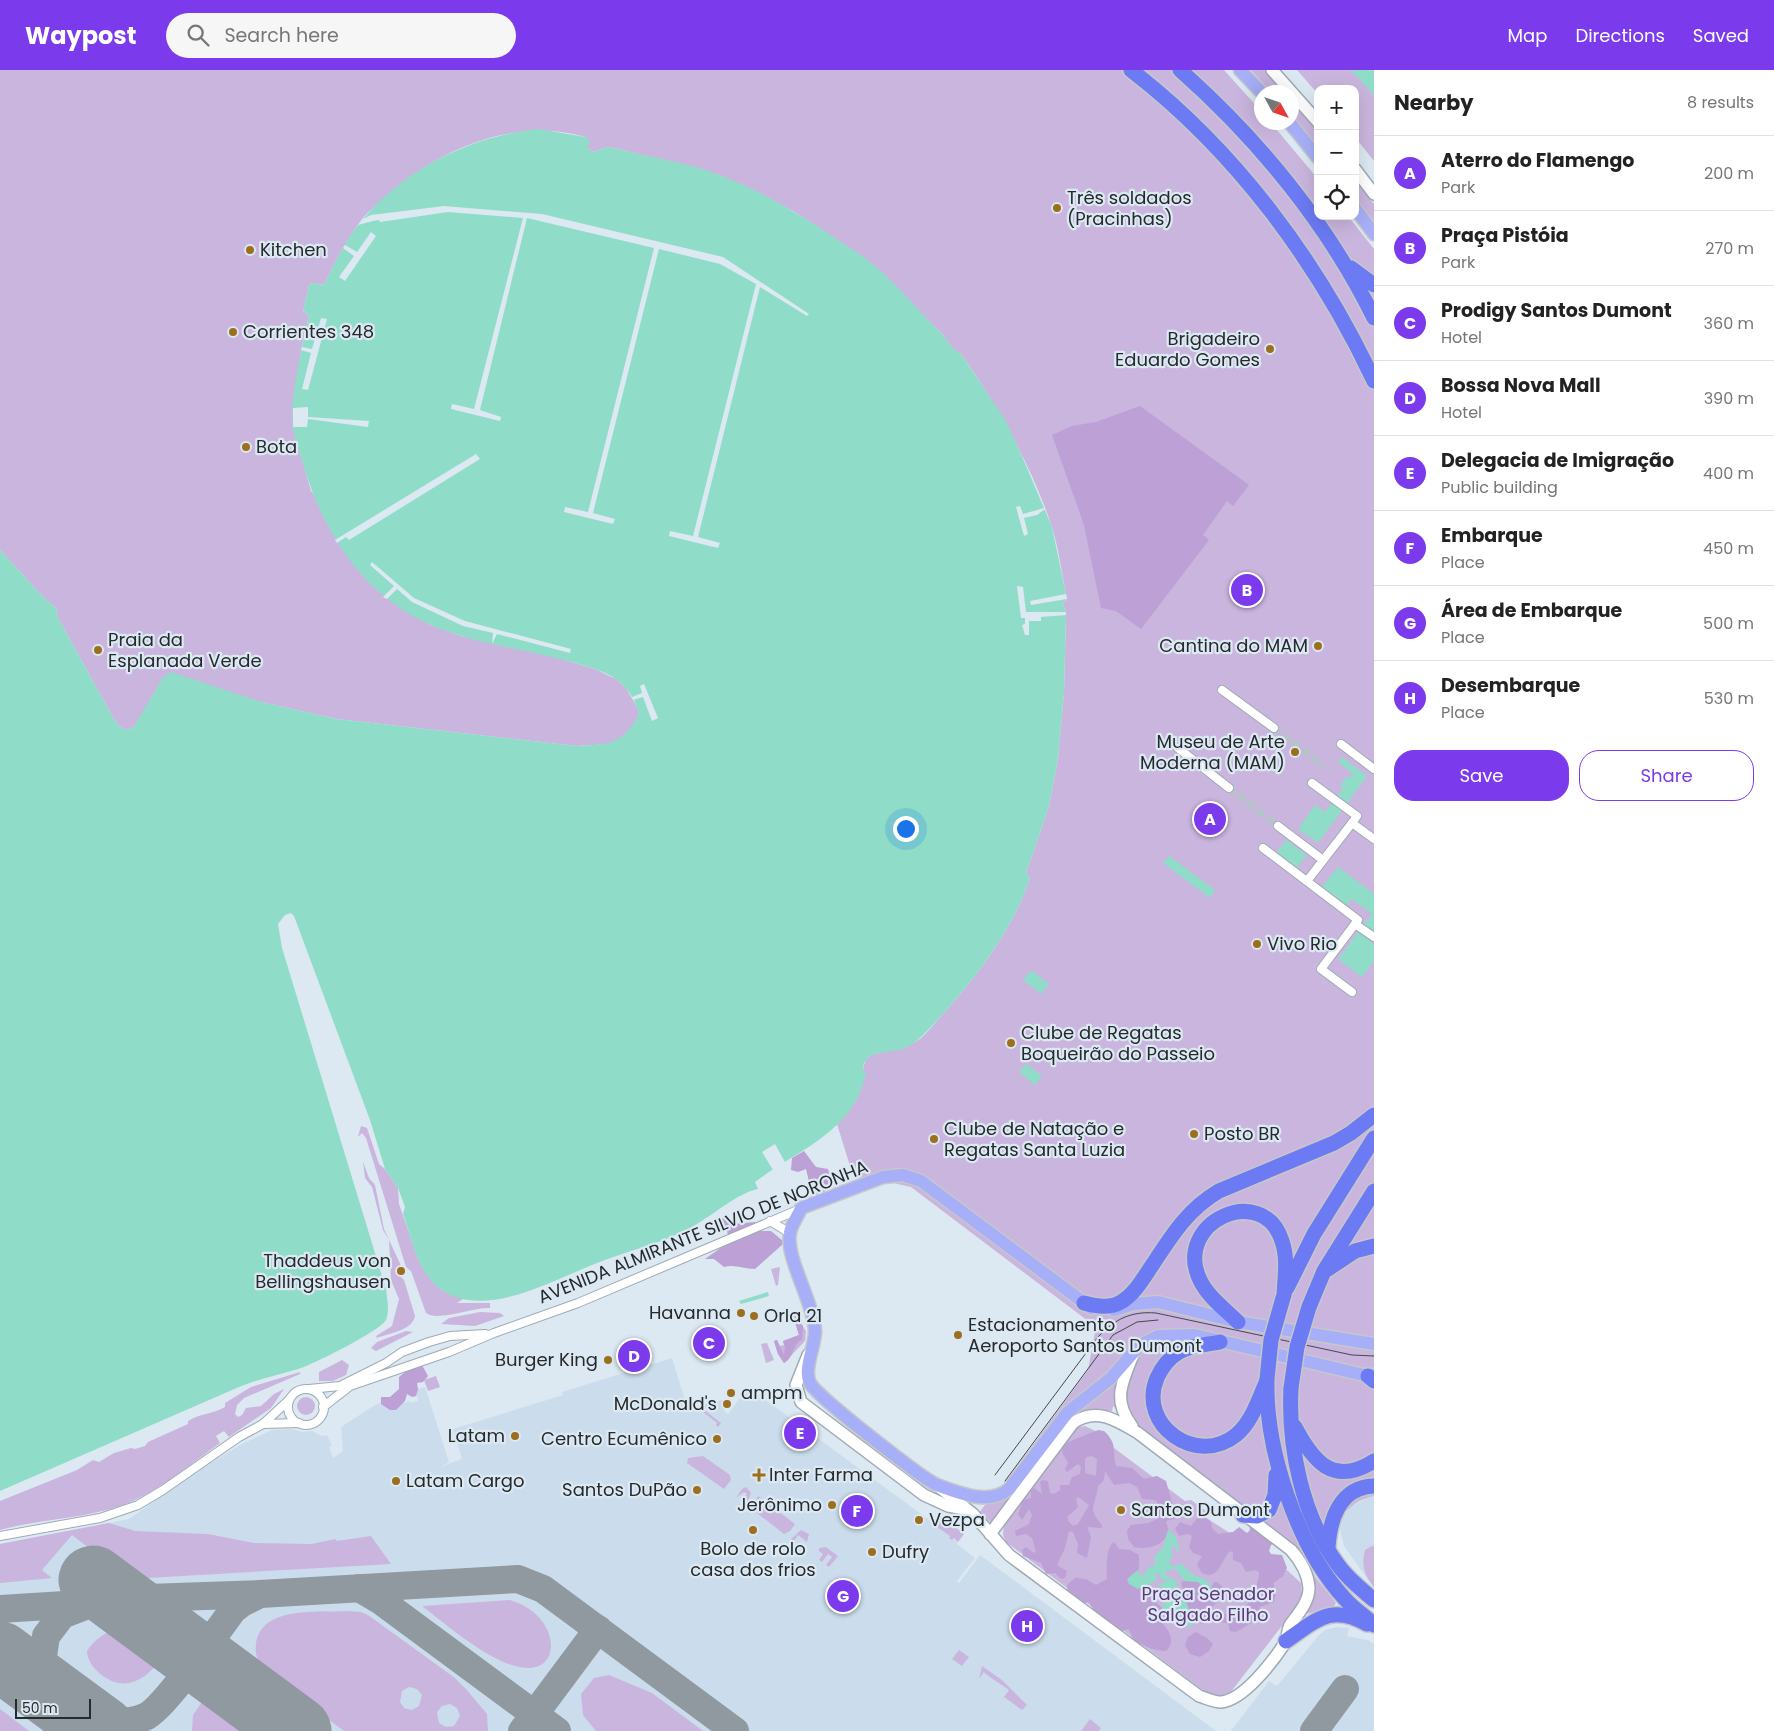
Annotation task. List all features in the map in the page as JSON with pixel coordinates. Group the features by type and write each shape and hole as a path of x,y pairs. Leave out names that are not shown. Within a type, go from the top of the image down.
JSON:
{"highway":[{"path":"1131,70 1182,114 1253,189 1274,215 1340,313 1374,381"},
{"path":"1180,70 1214,100 1276,169 1343,262 1368,290 1374,308"},
{"path":"1368,290 1374,318"},
{"path":"1084,1303 1113,1306 1122,1302 1142,1281 1183,1221 1202,1201 1219,1191 1334,1143 1351,1133 1374,1115"},
{"path":"1374,1138 1314,1234 1283,1296 1271,1340 1267,1380 1278,1461 1294,1515 1308,1545 1345,1600 1374,1626"},
{"path":"1374,1192 1324,1271 1309,1307 1297,1347 1291,1388 1290,1416 1298,1471 1311,1514 1328,1548 1345,1574 1374,1600"},
{"path":"1238,1322 1210,1294 1200,1280 1196,1268 1195,1253 1198,1240 1207,1226 1218,1218 1237,1212 1255,1213 1275,1227 1282,1241 1285,1256 1283,1296"},
{"path":"1324,1271 1355,1251 1374,1246"},
{"path":"1220,1342 1181,1351 1172,1357 1160,1372 1154,1386 1153,1401 1158,1418 1169,1432 1181,1440 1194,1445 1210,1445 1228,1440 1246,1425 1267,1380"},
{"path":"1290,1416 1309,1453 1324,1466 1346,1471 1362,1467 1374,1460"},
{"path":"1243,1515 1257,1516 1269,1510 1275,1495 1278,1461"},
{"path":"1328,1548 1330,1528 1337,1508 1343,1500 1355,1492 1374,1486"},
{"path":"1286,1641 1313,1620 1323,1616 1344,1615 1374,1626"}],"main road":[{"path":"1240,70 1254,85"},
{"path":"1295,130 1314,153"},
{"path":"1359,213 1374,234"},
{"name":"AVENIDA ALMIRANTE SILVIO DE NORONHA","path":"801,1208 883,1177 904,1175 921,1181 1093,1310 1106,1313 1134,1304 1158,1302 1238,1322 1374,1344"},
{"path":"801,1208 790,1233 793,1258 815,1329 808,1378 814,1389 837,1411 935,1484 985,1498 996,1497 1005,1492 1061,1420 1075,1406 1111,1378 1135,1350 1152,1338 1170,1334 1195,1335 1220,1342 1250,1346 1372,1377"}],"street":[{"path":"1272,70 1314,117"},
{"path":"1359,174 1374,194"},
{"path":"1222,690 1274,728"},
{"path":"1341,744 1374,769"},
{"path":"1178,748 1229,788"},
{"path":"1307,881 1356,816 1312,783"},
{"path":"1352,823 1374,839"},
{"path":"1278,826 1323,860"},
{"path":"1263,848 1358,920 1358,926 1321,969 1352,992"},
{"path":"1358,926 1373,937"},
{"name":"AVENIDA ALMIRANTE SILVIO DE NORONHA","path":"263,1424 306,1424 317,1420 323,1407 350,1386 456,1350 494,1333 583,1301 801,1208"},
{"path":"770,1221 790,1233"},
{"name":"AVENIDA ALMIRANTE SILVIO DE NORONHA","path":"0,1536 100,1518 123,1511 163,1490 239,1437 263,1424 297,1391 340,1386 386,1363 402,1352 429,1342 450,1336 494,1333"},
{"path":"814,1343 796,1382 796,1391 800,1402 924,1495 948,1506 966,1509"},
{"path":"1135,1350 1122,1384 1119,1400 1124,1414 1138,1433"},
{"path":"309,1389 319,1396 323,1407"},
{"path":"289,1400 291,1416 299,1423"},
{"path":"935,1484 966,1509 1001,1547 1021,1565 1199,1696 1216,1702 1223,1702 1242,1692 1259,1676 1286,1641 1289,1627 1301,1611 1308,1595 1304,1570 1290,1550 1138,1433 1116,1419 1104,1416 1088,1416 1077,1420 1066,1431 990,1534"},
{"path":"1001,1517 1001,1547"}],"shaded area":[{"path":"1351,70 1374,70 1374,95"},
{"path":"538,129 586,137 590,141 587,148 594,152 607,147 614,148 717,174 774,200 810,222 862,256 893,282 952,347 961,354 1006,421 1052,527 1067,599 1063,603 1066,615 1064,693 1058,758 1049,806 1026,873 1030,878 1023,897 994,950 944,1013 924,1034 906,1048 877,1053 867,1058 867,1062 864,1062 863,1071 866,1072 860,1093 850,1110 822,1138 755,1182 758,1189 741,1195 698,1223 667,1239 597,1263 519,1294 476,1301 457,1297 439,1288 425,1273 420,1264 403,1214 405,1207 398,1188 385,1169 370,1120 294,916 291,913 285,915 278,924 282,948 386,1289 388,1308 386,1320 372,1332 306,1366 239,1387 0,1491 0,550 44,598 56,608 58,618 112,716 119,726 126,730 133,728 163,677 171,672 261,702 337,719 577,746 598,745 621,737 633,724 639,714 638,709 634,700 621,683 607,674 557,658 483,642 447,631 405,611 384,596 348,558 334,537 311,489 294,432 293,402 297,371 309,315 303,311 309,285 312,283 324,285 346,242 357,226 400,184 420,170 465,147 488,139"},
{"path":"1342,757 1367,776 1318,843 1298,829 1315,805 1325,812 1343,788 1340,785 1347,776 1349,778 1353,774 1338,762"},
{"path":"1286,840 1307,855 1296,868 1276,853"},
{"path":"1169,856 1215,890 1210,898 1163,863"},
{"path":"1338,867 1374,894 1374,931 1368,939 1374,944 1374,961 1362,977 1338,959 1372,914 1352,899 1347,905 1322,887"},
{"path":"1031,970 1049,984 1041,994 1023,980"},
{"path":"1026,1064 1042,1076 1035,1085 1019,1072"},
{"path":"768,1292 769,1296 741,1304 739,1301"},
{"path":"672,1358 688,1410 722,1400 725,1412 728,1414 748,1387 951,1536 952,1540 953,1538 958,1542 957,1544 975,1558 957,1581 959,1583 980,1555 1216,1731 0,1731 0,1544 129,1519 209,1464 242,1444 272,1430 292,1429 302,1432 312,1431 322,1436 327,1435 332,1446 329,1447 333,1458 343,1451 341,1427 375,1405 393,1397 395,1406 410,1401 411,1403 418,1401 415,1390 425,1387 449,1462 440,1467 462,1459 453,1429 563,1395 562,1392"},
{"path":"1374,1494 1374,1588 1344,1546 1340,1529 1343,1517 1350,1507"},
{"path":"1168,1530 1176,1539 1179,1552 1176,1551 1175,1545 1171,1547 1173,1554 1169,1563 1173,1566 1182,1564 1192,1574 1206,1580 1212,1587 1206,1590 1198,1582 1184,1581 1175,1568 1165,1572 1167,1576 1177,1581 1177,1591 1183,1595 1194,1622 1191,1627 1185,1626 1171,1614 1165,1615 1162,1607 1169,1596 1166,1590 1157,1584 1166,1582 1165,1579 1160,1579 1160,1573 1154,1574 1157,1577 1154,1582 1138,1589 1129,1584 1127,1579 1138,1570 1140,1575 1144,1575 1148,1568 1155,1565 1154,1559 1159,1551 1162,1550"},
{"path":"1337,1627 1349,1628 1347,1636 1368,1640 1374,1644 1374,1731 1231,1731 1269,1681 1277,1686 1319,1635 1325,1630"}],"green space":[{"path":"0,70 1224,70 1254,103 1254,130 1277,130 1314,174 1314,220 1351,220 1374,249 1374,1496 1355,1504 1300,1550 1316,1578 1336,1603 1334,1606 1303,1615 1306,1561 1299,1550 1291,1549 1113,1406 1112,1411 1092,1410 1077,1415 992,1523 979,1513 985,1505 1007,1496 1090,1387 1071,1402 1006,1485 1004,1484 1088,1370 1096,1327 911,1187 885,1181 854,1179 837,1124 857,1098 865,1072 863,1072 866,1060 877,1053 898,1049 914,1043 927,1032 970,982 994,950 1023,897 1030,878 1026,873 1049,806 1058,758 1064,693 1066,615 1063,603 1067,599 1057,545 1044,504 1024,459 1001,416 961,354 954,351 943,335 860,255 793,211 719,175 614,148 607,147 594,152 587,148 586,137 559,132 532,131 505,134 479,141 454,151 408,179 362,219 337,259 324,285 312,283 309,285 303,311 309,315 301,350 293,408 293,427 311,491 429,624 461,636 548,655 595,669 616,679 626,688 639,714 632,728 610,744 577,746 337,719 261,702 139,720 133,728 126,730 119,726 112,716 58,618 56,608 44,598 0,550"},
{"path":"1251,70 1265,70 1279,85 1265,85"},
{"path":"1297,70 1374,70 1374,161 1359,142 1359,85 1314,85 1314,89"},
{"path":"1299,107 1314,124 1314,144 1299,126"},
{"path":"1359,185 1374,204 1374,223 1359,202"},
{"path":"1140,406 1249,485 1233,506 1227,501 1203,535 1209,540 1141,629 1116,611 1101,608 1084,525 1052,435 1072,426 1096,422"},
{"path":"361,1126 367,1128 379,1164 385,1169 398,1188 399,1204 418,1259 440,1289 463,1299 457,1303 490,1303 490,1308 439,1316 426,1313 411,1271 406,1267 366,1138 362,1133 358,1137"},
{"path":"804,1151 816,1167 828,1169 829,1184 820,1195 812,1194 806,1169 798,1172 791,1170 792,1158"},
{"path":"363,1162 369,1178 375,1185 384,1229 402,1268 399,1275 404,1280 415,1316 413,1321 405,1328 377,1338 376,1336 392,1326 399,1299 391,1280 389,1240 383,1230 372,1187 365,1178"},
{"path":"721,1217 733,1224 755,1222 758,1231 771,1231 783,1241 783,1244 755,1269 732,1266 724,1267 714,1259 705,1259 722,1247 728,1235 727,1231 721,1230 714,1225"},
{"path":"780,1267 778,1285 776,1286 771,1269"},
{"path":"480,1312 500,1313 504,1316 475,1326 441,1324 449,1318"},
{"path":"794,1313 806,1331 805,1341 784,1363 778,1354 774,1341 777,1340 779,1346 784,1345 783,1341 799,1335 792,1314"},
{"path":"799,1321 803,1326 802,1339 796,1345 790,1358 784,1363 778,1354 774,1341 777,1340 784,1355 785,1347 783,1341 799,1335 796,1325"},
{"path":"406,1331 413,1332 376,1351 371,1348 377,1342"},
{"path":"767,1343 774,1360 766,1363 761,1344"},
{"path":"342,1360 349,1365 346,1375 333,1381 319,1381 319,1372"},
{"path":"422,1365 428,1376 423,1382 417,1383 416,1396 412,1397 407,1394 405,1401 396,1410 390,1410 381,1404 381,1397 390,1397 399,1389 399,1377 410,1368"},
{"path":"300,1372 300,1374 244,1398 237,1405 235,1414 238,1417 242,1415 246,1408 261,1406 274,1394 284,1389 271,1408 229,1437 224,1431 216,1436 220,1443 149,1493 108,1510 0,1530 0,1501 77,1470 93,1460 99,1462 114,1453 145,1446 148,1442 188,1424 188,1421 193,1418 225,1407 225,1403 251,1387"},
{"path":"436,1376 440,1387 428,1391 424,1380"},
{"path":"306,1397 312,1400 315,1406 312,1412 306,1415 300,1412 297,1406 300,1400"},
{"path":"708,1404 704,1410 721,1423 718,1427 717,1423 697,1407"},
{"name":"Praça Senador Salgado Filho","path":"1085,1426 1108,1437 1110,1445 1185,1501 1191,1500 1205,1510 1205,1517 1288,1571 1301,1583 1302,1595 1298,1605 1230,1693 1215,1697 1205,1692 1006,1542 1003,1535 1004,1522 1075,1428"},
{"path":"1098,1430 1104,1431 1113,1444 1116,1466 1132,1468 1144,1479 1157,1476 1166,1481 1176,1517 1166,1521 1169,1532 1159,1544 1145,1548 1134,1547 1128,1539 1127,1531 1131,1525 1148,1523 1157,1519 1160,1506 1155,1500 1142,1499 1137,1487 1129,1483 1114,1485 1105,1471 1104,1480 1098,1486 1093,1506 1094,1514 1102,1528 1087,1527 1091,1537 1087,1558 1077,1553 1078,1544 1073,1532 1069,1531 1065,1548 1057,1565 1067,1571 1065,1578 1061,1579 1055,1573 1046,1574 1041,1563 1023,1556 1022,1550 1026,1547 1034,1553 1036,1552 1032,1538 1026,1534 1016,1536 1015,1531 1029,1524 1032,1515 1029,1509 1022,1520 1018,1514 1023,1500 1031,1498 1031,1490 1034,1488 1042,1494 1040,1482 1043,1480 1048,1481 1050,1493 1054,1494 1060,1490 1060,1485 1069,1485 1072,1477 1080,1474 1081,1467 1078,1464 1067,1472 1065,1469 1068,1463 1062,1452 1063,1448 1070,1442","holes":["1092,1456 1097,1459 1096,1476 1085,1473 1085,1459","1078,1497 1089,1505 1078,1524 1073,1526 1067,1517 1078,1507 1076,1499"]},
{"path":"703,1456 730,1475 731,1480 724,1489 687,1463 688,1458"},
{"path":"746,1487 751,1493 746,1505 741,1502 747,1494 744,1492 736,1498 742,1489"},
{"path":"758,1496 795,1524 790,1531 784,1534 752,1509"},
{"path":"1203,1516 1211,1522 1212,1528 1218,1534 1233,1532 1239,1527 1247,1533 1250,1530 1249,1524 1276,1542 1271,1545 1269,1551 1271,1554 1282,1555 1287,1568 1283,1576 1273,1583 1276,1593 1274,1602 1260,1607 1253,1622 1236,1632 1230,1631 1228,1623 1223,1623 1217,1617 1220,1613 1236,1615 1245,1609 1256,1587 1259,1572 1255,1570 1246,1572 1241,1563 1233,1560 1233,1553 1230,1551 1216,1572 1208,1575 1202,1573 1197,1565 1202,1556 1193,1553 1189,1547 1192,1536 1188,1534 1179,1536 1175,1529 1180,1522 1191,1526 1198,1517"},
{"path":"939,1518 949,1522 964,1534 958,1542 954,1538 952,1540 949,1538 950,1536 934,1525"},
{"path":"109,1523 135,1531 208,1534 254,1543 312,1544 335,1539 337,1541 371,1536 391,1564 130,1579 72,1535 42,1570 52,1578 0,1583 0,1544"},
{"path":"801,1530 809,1534 807,1542 798,1535 794,1541 791,1539"},
{"path":"1114,1542 1119,1549 1130,1550 1139,1555 1139,1569 1135,1575 1137,1587 1154,1592 1157,1603 1165,1611 1163,1624 1171,1637 1171,1644 1166,1651 1149,1648 1137,1642 1133,1639 1128,1629 1119,1632 1095,1613 1089,1602 1081,1604 1068,1593 1067,1585 1075,1578 1086,1579 1096,1585 1107,1579 1108,1554"},
{"path":"1374,1546 1374,1587 1368,1579 1363,1565 1365,1550"},
{"path":"826,1547 838,1556 829,1567 826,1565 832,1557 828,1554 822,1562 819,1560 823,1554 819,1551 819,1548"},
{"path":"1184,1580 1196,1580 1211,1588 1214,1582 1217,1582 1223,1587 1222,1597 1213,1606 1204,1624 1194,1622 1183,1595 1184,1591 1181,1583"},
{"path":"510,1600 527,1608 540,1618 548,1630 551,1643 550,1654 544,1663 534,1668 519,1667 494,1658 422,1606"},
{"path":"361,1612 368,1615 455,1678 487,1714 488,1731 344,1731 269,1675 258,1661 256,1644 260,1631 268,1623 279,1617 292,1614","holes":["409,1687 417,1689 422,1695 419,1706 412,1710 404,1708 400,1702 402,1691","450,1704 457,1708 460,1716 454,1726 446,1727 439,1723 437,1712 442,1706"]},
{"path":"120,1629 162,1659 143,1677 128,1683 112,1681 103,1676 92,1665 87,1651 97,1639 110,1631"},
{"path":"1196,1632 1213,1644 1209,1651 1200,1657 1190,1654 1185,1645 1188,1637"},
{"path":"959,1650 969,1657 962,1666 952,1659"},
{"path":"982,1666 1002,1680 1027,1705 1022,1710 1004,1697 1009,1690 984,1672 979,1679"},
{"path":"609,1675 652,1693 703,1731 596,1731 583,1715 581,1694 594,1678"},
{"path":"204,1699 249,1731 192,1731 193,1715"},
{"path":"0,1709 29,1731 0,1731"},
{"path":"1090,1719 1101,1728 1099,1731 1081,1731"}],"pier":[{"path":"444,206 542,214 723,257 809,314 807,316 760,287 698,537 720,543 718,548 669,536 670,531 693,536 756,284 720,264 659,249 593,513 615,519 613,524 564,512 565,507 588,512 654,248 527,218 480,410 501,417 500,421 451,409 452,404 474,409 523,218 448,212 380,222 379,220 358,225 363,219 371,215"},
{"path":"371,232 376,236 345,281 339,277 354,256 343,248 345,245 357,252"},
{"path":"321,318 327,319 308,390 302,389 311,353 301,350 302,347 312,349"},
{"path":"308,407 308,417 369,421 368,427 308,419 307,427 293,427 293,408"},
{"path":"476,454 480,459 349,540 346,537 337,543 335,540"},
{"path":"1020,506 1023,514 1045,509 1037,515 1024,518 1028,534 1024,536 1016,507"},
{"path":"372,562 414,598 465,621 571,649 570,653 497,634 492,644 493,633 463,626 412,602 397,589 387,599 383,597 394,586 370,565"},
{"path":"1017,586 1023,587 1026,612 1066,612 1066,615 1041,617 1041,621 1029,621 1029,635 1025,635 1022,625 1025,624 1025,618 1021,618"},
{"path":"1066,594 1067,599 1031,605 1030,601"},
{"path":"644,684 658,718 652,721 643,697 633,700 632,697 642,693 640,686"},
{"path":"775,1144 785,1162 773,1170 762,1152"}],"taxiway":[{"path":"63,1702 46,1678 42,1663 46,1636 62,1615 93,1603 119,1599 260,1594 518,1579 543,1589 735,1731"},
{"path":"359,1588 381,1601 557,1731"},
{"path":"84,1718 107,1722 123,1722 138,1720 154,1711 177,1685 233,1610 260,1594"},
{"path":"0,1609 81,1604"},
{"path":"522,1731 598,1629"},
{"path":"214,1634 214,1650 218,1663 237,1685"},
{"path":"1314,1731 1345,1689"}],"runway":[{"path":"93,1580 297,1731"},
{"path":"0,1656 102,1731"}],"tunnel":[{"path":"1274,728 1324,766"},
{"path":"1229,788 1278,826"}],"tram line":[{"path":"995,1475 1098,1337 1111,1325 1131,1315 1156,1313 1352,1355 1374,1356"},
{"path":"1005,1481 1113,1335 1137,1322 1158,1320"}],"place":[{"name":"Três soldados (Pracinhas)","path":"1057,208"},
{"name":"Kitchen","path":"250,250"},
{"name":"Corrientes 348","path":"233,332"},
{"name":"Brigadeiro Eduardo Gomes","path":"1270,349"},
{"name":"Bota","path":"246,447"},
{"name":"Praça Pistóia","path":"1247,590"},
{"name":"Cantina do MAM","path":"1318,646"},
{"name":"Praia da Esplanada Verde","path":"98,650"},
{"name":"Museu de Arte Moderna (MAM)","path":"1295,752"},
{"name":"Aterro do Flamengo","path":"1210,819"},
{"name":"Vivo Rio","path":"1257,944"},
{"name":"Clube de Regatas Boqueirão do Passeio","path":"1011,1043"},
{"name":"Posto BR","path":"1194,1134"},
{"name":"Clube de Natação e Regatas Santa Luzia","path":"934,1139"},
{"name":"Thaddeus von Bellingshausen","path":"401,1271"},
{"name":"Havanna","path":"741,1313"},
{"name":"Orla 21","path":"754,1316"},
{"name":"Estacionamento Aeroporto Santos Dumont","path":"958,1335"},
{"name":"Prodigy Santos Dumont","path":"709,1343"},
{"name":"Bossa Nova Mall","path":"634,1356"},
{"name":"Burger King","path":"608,1360"},
{"name":"ampm","path":"731,1393"},
{"name":"McDonald's","path":"727,1404"},
{"name":"Delegacia de Imigração","path":"800,1433"},
{"name":"Latam","path":"515,1436"},
{"name":"Centro Ecumênico","path":"717,1439"},
{"name":"Inter Farma","path":"759,1475"},
{"name":"Latam Cargo","path":"396,1481"},
{"name":"Santos DuPão","path":"697,1490"},
{"name":"Jerônimo","path":"832,1505"},
{"name":"Santos Dumont","path":"1121,1510"},
{"name":"Embarque","path":"857,1511"},
{"name":"Vezpa","path":"919,1520"},
{"name":"Bolo de rolo casa dos frios","path":"753,1530"},
{"name":"Dufry","path":"872,1552"},
{"name":"Área de Embarque","path":"843,1596"},
{"name":"Desembarque","path":"1027,1626"}]}
